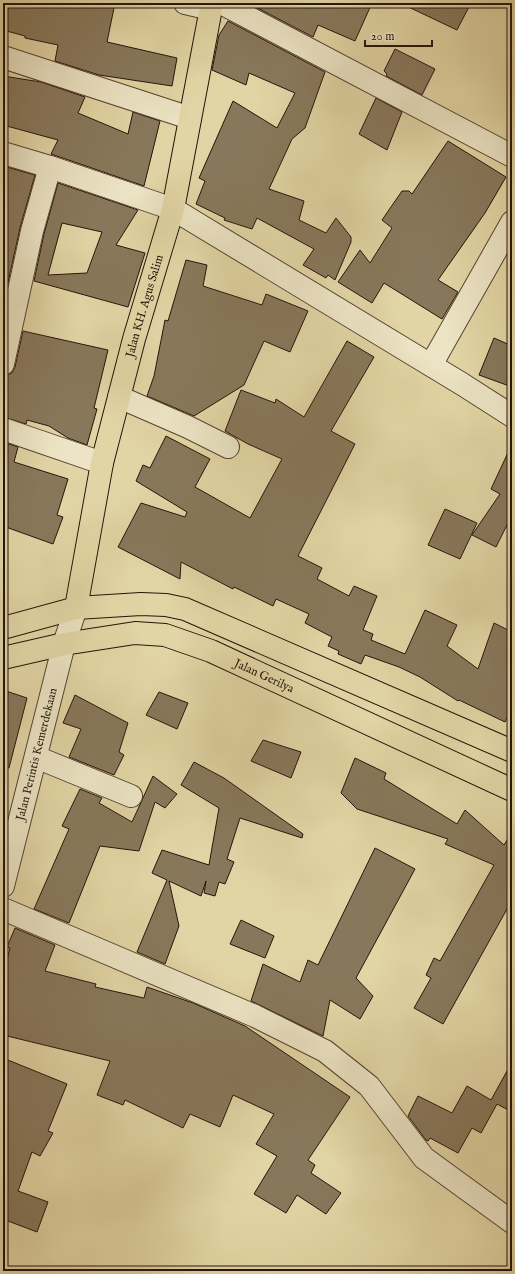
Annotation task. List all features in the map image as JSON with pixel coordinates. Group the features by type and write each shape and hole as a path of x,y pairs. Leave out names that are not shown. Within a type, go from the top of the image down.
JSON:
{"main road":[{"name":"Jalan KH. Agus Salim","path":"76,608 102,463 134,339 173,209 190,118 215,5"},
{"path":"3,628 76,608 141,604 166,605 185,608 512,751"},
{"name":"Jalan Gerilya","path":"3,658 64,644 135,633 165,635 188,642 512,790"}],"street":[{"path":"185,3 215,5 512,156"},
{"path":"3,57 190,118"},
{"path":"3,153 50,167 173,209 512,416"},
{"path":"3,364 32,231 50,167"},
{"path":"430,365 512,222"},
{"path":"119,397 188,427 228,447"},
{"path":"3,429 102,463"},
{"name":"Jalan Perintis Kemerdekaan","path":"3,886 64,644 76,608"},
{"path":"36,757 130,796"},
{"path":"3,909 255,1016 324,1051 369,1086 424,1158 512,1222"}],"building":[{"path":"3,3 115,3 107,42 177,58 172,86 99,75 55,61 58,45 25,38 25,36 3,30"},
{"path":"248,3 372,3 355,41 318,25 313,37"},
{"path":"400,3 471,3 457,30"},
{"path":"228,21 325,72 305,128 292,139 269,189 304,201 299,220 326,233 336,218 351,237 351,242 335,280 328,275 326,278 303,265 314,249 257,218 252,229 224,220 225,218 196,204 205,181 199,178 233,101 277,128 295,93 249,73 246,85 212,70 219,35"},
{"path":"395,49 435,69 422,95 386,76 387,74 384,71"},
{"path":"3,76 41,82 85,97 78,113 128,134 133,112 160,121 144,186 51,154 58,140 3,125"},
{"path":"376,98 402,112 387,150 359,134"},
{"path":"448,141 506,177 485,213 438,280 458,292 442,319 384,283 372,303 338,282 360,250 370,263 392,228 382,220 402,191 409,191 412,194"},
{"path":"3,166 35,175 20,228 3,305"},
{"path":"58,183 138,210 116,245 145,253 128,307 34,281 44,234","holes":["62,223 102,232 87,273 48,275"]},
{"path":"186,260 207,265 203,286 262,305 266,294 308,311 290,352 264,341 244,385 194,416 147,396 154,376 165,320 168,321"},
{"path":"23,331 108,350 94,408 97,409 87,445 68,438 49,426 27,420 26,424 3,417 3,376 12,373 15,367"},
{"path":"494,338 512,346 512,387 479,375"},
{"path":"347,341 374,357 331,431 355,444 298,556 322,568 317,579 349,596 354,586 377,596 363,630 373,634 371,640 405,654 425,610 457,625 447,646 478,669 494,623 512,632 512,708 505,722 459,700 458,701 420,677 399,667 365,655 361,664 338,654 339,651 328,646 332,637 305,623 309,614 276,599 273,606 234,587 233,589 181,562 180,579 118,547 141,503 185,517 187,512 136,481 143,465 150,468 166,436 210,459 195,487 250,518 282,459 248,444 225,431 241,390 275,403 276,399 304,417"},
{"path":"3,442 18,447 14,462 68,479 57,515 63,517 53,544 3,526"},
{"path":"512,444 512,515 496,547 472,535 500,494 491,489"},
{"path":"445,509 477,523 460,559 428,545"},
{"path":"3,690 27,698 9,768 3,767"},
{"path":"159,692 188,703 177,729 146,715"},
{"path":"75,695 128,723 119,752 124,755 114,775 69,757 81,729 63,723"},
{"path":"263,740 301,752 291,778 251,761"},
{"path":"355,758 386,773 384,779 457,824 465,810 504,845 512,832 512,900 443,1024 414,1008 431,978 426,975 434,958 440,961 494,865 445,844 448,839 357,809 341,793"},
{"path":"194,762 224,778 303,834 302,838 240,818 227,859 234,862 225,884 219,882 215,896 204,893 206,881 201,896 169,881 179,926 165,964 137,952 167,880 152,873 162,850 209,865 219,808 181,785"},
{"path":"153,776 177,794 165,808 155,802 139,851 100,846 69,923 34,909 69,829 62,826 80,789 102,798 99,803 132,822"},
{"path":"375,848 415,869 356,978 373,996 360,1019 330,1000 323,1036 251,1001 263,964 300,982 308,960 318,965"},
{"path":"241,920 274,936 265,958 230,944"},
{"path":"15,928 55,945 45,971 96,984 95,987 144,998 147,987 193,1003 245,1026 350,1097 308,1160 315,1165 311,1173 341,1193 326,1214 297,1195 286,1213 254,1194 277,1156 256,1144 274,1114 233,1095 220,1127 190,1114 183,1128 125,1100 123,1105 97,1095 110,1061 3,1035 3,976 10,948 7,947"},
{"path":"3,1058 67,1084 48,1131 53,1133 40,1156 32,1152 18,1191 48,1202 37,1232 8,1221 5,1227 3,1227"},
{"path":"512,1062 512,1112 497,1104 481,1133 472,1128 458,1153 430,1138 428,1141 426,1140 408,1116 418,1096 452,1113 467,1086 491,1100"}]}
